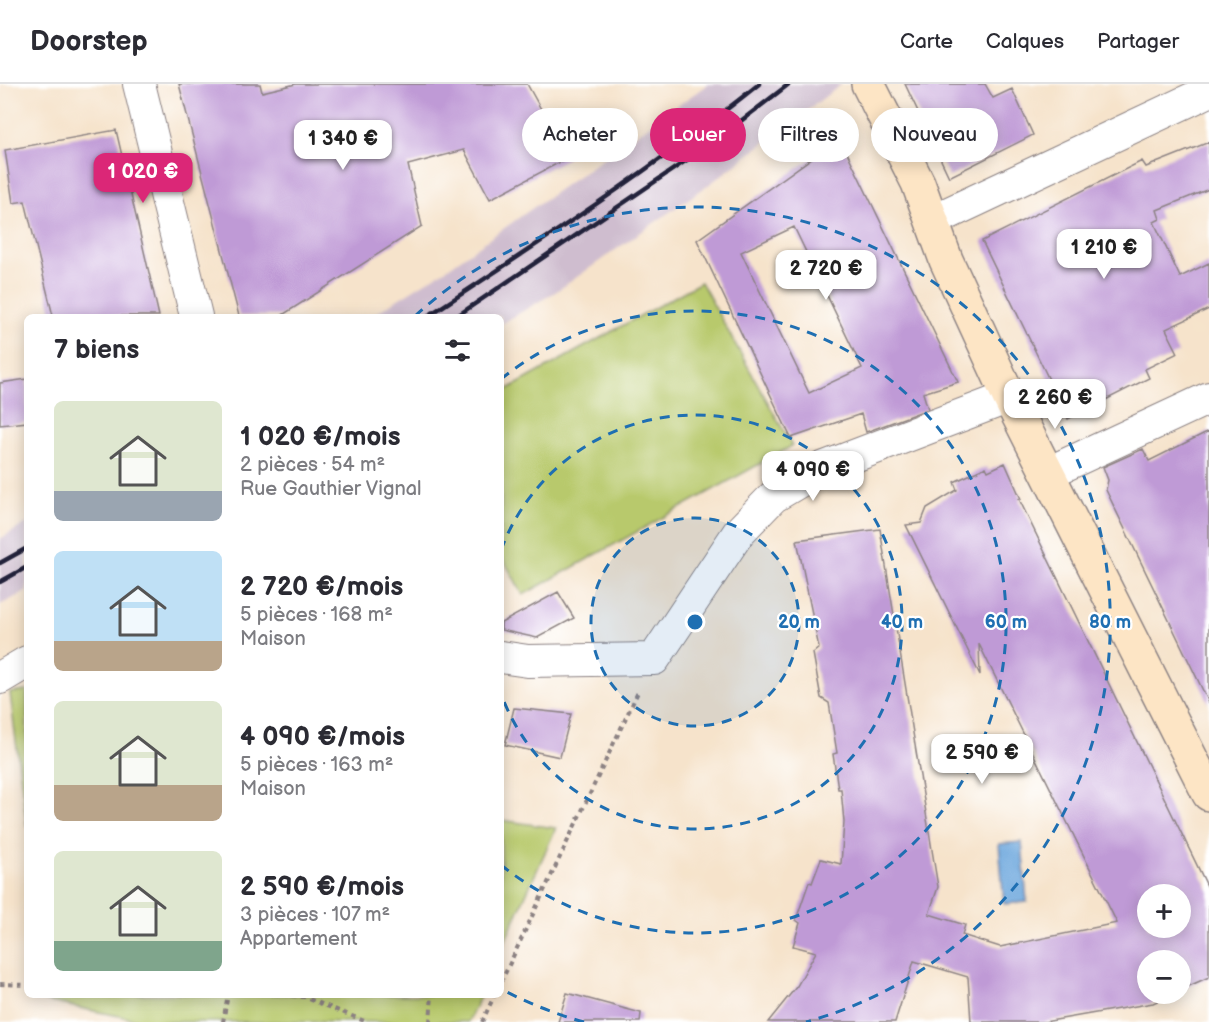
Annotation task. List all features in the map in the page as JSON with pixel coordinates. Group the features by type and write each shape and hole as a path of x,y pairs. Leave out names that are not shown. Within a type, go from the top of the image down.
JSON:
{"main road":[{"path":"867,84 918,183 932,221 1009,397 1209,794"}],"street":[{"path":"139,84 196,314"},
{"path":"932,221 1209,91"},
{"path":"504,658 528,662 654,659 739,532 773,497 820,469 1009,397"},
{"path":"1048,473 1209,398"},
{"path":"0,678 24,665"}],"path":[{"path":"504,976 654,659"},
{"path":"0,984 24,985"},
{"path":"223,1022 227,998"},
{"path":"310,998 367,1022"},
{"path":"430,1022 432,998"},
{"path":"482,1022 493,998"}],"shaded area":[{"path":"708,84 842,84 810,108 758,108 758,147 746,157 746,108 674,108"},
{"path":"650,125 650,162 739,162 557,291 504,322 504,314 374,314 448,268 598,162 638,162 638,134"},
{"path":"24,525 24,593 0,605 0,539"}],"green space":[{"path":"701,282 792,446 523,595 504,560 504,391"},
{"path":"24,691 24,804 10,693"},
{"path":"504,820 556,828 504,943"},
{"path":"46,998 480,998 468,1022 148,1022 46,1001"}],"water":[{"path":"1022,842 1027,902 1004,904 999,844"}],"building":[{"path":"179,84 260,84 262,92 296,84 527,84 540,108 522,108 522,162 560,162 490,199 464,150 408,165 422,226 284,314 238,314"},
{"path":"905,84 985,84 993,98 1012,89 1033,135 998,152 998,108 916,108"},
{"path":"116,130 159,314 53,314 25,201 13,203 5,150"},
{"path":"1209,142 1209,189 1157,210 1160,219 1154,222 1180,277 1209,263 1209,309 1166,329 1178,353 1145,369 1149,378 1068,419 982,241 1142,161 1146,167"},
{"path":"806,162 852,162 958,382 923,393 928,409 866,432 861,414 791,438 697,240","holes":["794,227 862,368 809,393 741,252"]},
{"path":"942,162 979,162 949,177"},
{"path":"24,379 24,422 0,425 0,383"},
{"path":"1209,431 1209,703 1106,490 1108,480 1103,467 1143,449 1149,461"},
{"path":"1005,463 1021,499 1019,499 1209,890 1209,977 1191,985 1191,950 1137,950 1137,1004 1147,1004 1044,1022 971,1022 968,977 914,961 895,1022 768,1022 797,986 816,952 793,946 800,923 796,920 809,882 812,883 821,859 841,864 844,822 841,789 838,789 833,754 837,753 829,703 821,698 813,653 819,648 797,540 880,529 938,887 929,914 965,925 962,935 1000,947 1117,923 979,644 980,675 906,525 921,523 927,508 957,490 954,482 986,467 988,471"},
{"path":"558,592 574,618 537,638 504,631 504,621"},
{"path":"514,708 571,714 560,757 505,745"},
{"path":"567,993 641,1013 640,1022 558,1022"}],"railway":[{"path":"431,314 638,175 759,84"},
{"path":"460,314 712,143 789,84"},
{"path":"0,563 24,550"},
{"path":"0,582 24,569"}]}
